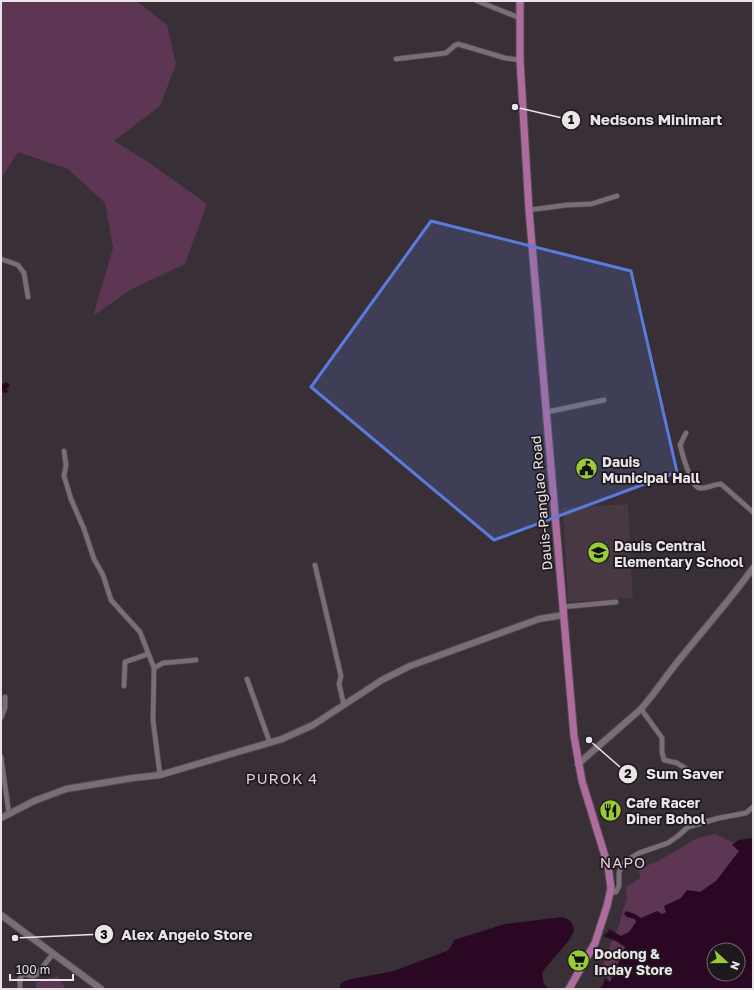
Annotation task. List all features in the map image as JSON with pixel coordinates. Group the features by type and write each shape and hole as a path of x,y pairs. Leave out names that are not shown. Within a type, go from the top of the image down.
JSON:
{"main road":[{"name":"Dauis-Panglao Road","path":"520,1 520,60 529,210 574,736 582,781 610,875 610,893 595,942 569,989"}],"street":[{"path":"477,1 520,18"},
{"path":"396,59 446,53 458,44 505,58 520,60"},
{"path":"529,210 567,205 591,204 617,196"},
{"path":"1,259 18,265 24,273 28,297"},
{"path":"547,412 604,400"},
{"path":"686,433 680,445 691,479 695,486 702,488 721,484 753,512"},
{"path":"64,451 66,465 64,476 94,559 103,575 110,600 140,632 154,668 153,720 160,775"},
{"path":"315,564 340,676 339,684 344,705"},
{"path":"578,764 641,709 650,699 678,661 734,594 753,568"},
{"path":"1,818 34,801 66,789 160,775 282,739 313,725 382,680 410,666 563,611 616,602"},
{"path":"124,686 125,662 148,654"},
{"path":"154,668 163,663 196,660"},
{"path":"247,679 270,743"},
{"path":"1,718 5,708 5,697"},
{"path":"641,709 662,738 662,752 664,760 677,763 688,770"},
{"path":"1,757 10,814"},
{"path":"610,893 616,892 619,888 619,873 621,867 640,853 668,842 688,827 719,818 746,813 753,807"},
{"path":"1,915 101,989"},
{"path":"20,989 20,979 22,975 36,975 53,954"}],"highlighted area":[{"path":"431,221 631,271 677,472 494,540 311,387"}],"shaded area":[{"path":"1,1 137,1 167,25 176,64 160,106 114,141 148,162 207,204 185,264 130,290 93,316 113,248 105,203 68,169 18,152 1,179"},
{"path":"6,382 10,385 8,388 5,388 8,392 4,393 2,390 1,394 1,384 2,385"},
{"name":"Dauis Central Elementary School","path":"628,504 633,598 568,602 563,508"},
{"path":"715,834 738,845 741,855 737,863 610,982 603,969 606,954 619,925 627,900 626,887 640,878 639,869 660,860 697,838"},
{"path":"753,838 753,989 599,989 603,985 605,978 610,982 625,947 616,941 603,936 609,931 607,928 621,936 629,932 636,922 635,919 627,917 624,914 626,911 641,918 657,911 662,914 666,912 664,906 681,898 687,890 700,892 716,881 739,851 732,845 739,840"},
{"path":"562,917 571,921 574,931 569,940 543,971 542,974 544,984 549,989 340,989 340,985 344,981 394,971 447,951 454,940 505,924"},
{"path":"57,976 66,989 37,989 35,983"}],"place":[{"name":"Nedsons Minimart","path":"515,107"},
{"name":"Dauis Municipal Hall","path":"586,469"},
{"name":"Dauis Central Elementary School","path":"598,553"},
{"name":"Sum Saver","path":"589,740"},
{"name":"Cafe Racer Diner Bohol","path":"611,810"},
{"name":"Alex Angelo Store","path":"15,938"},
{"name":"Dodong & Inday Store","path":"578,961"}],"district":[{"name":"PUROK 4","path":"282,778"},
{"name":"NAPO","path":"623,862"}]}
